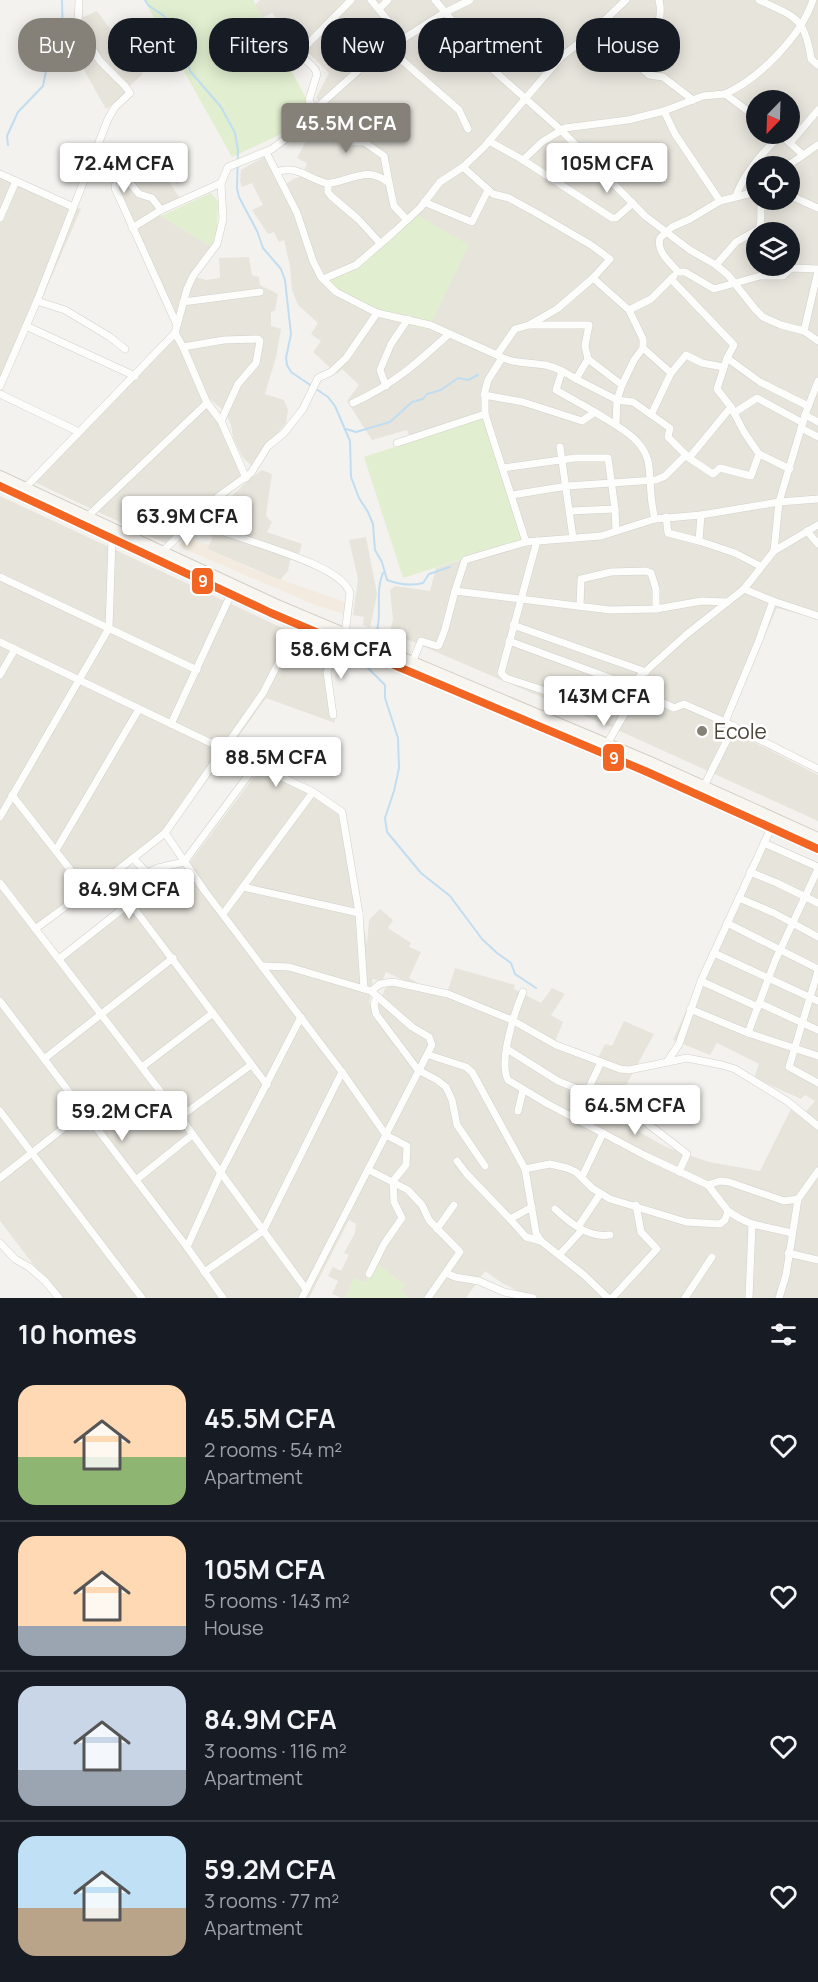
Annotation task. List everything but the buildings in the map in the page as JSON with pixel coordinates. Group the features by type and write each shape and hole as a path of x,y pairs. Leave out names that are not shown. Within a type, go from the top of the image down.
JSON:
{"street":[{"path":"0,386 37,301 112,111 130,93 100,61 80,30 78,26 79,0"},
{"path":"351,0 300,53 313,65 317,74 309,100 314,111 350,142 364,142 384,156 394,206 407,220"},
{"path":"371,0 386,18"},
{"path":"379,9 388,0"},
{"path":"435,0 492,69 561,130 633,203 690,250 716,265 764,317 781,325 804,331 818,341"},
{"path":"406,37 470,0"},
{"path":"607,18 626,0"},
{"path":"659,0 660,18"},
{"path":"759,0 792,16 802,26 809,42 811,59 818,65"},
{"path":"523,160 542,142 569,127 628,120 664,111 709,95 725,94 734,90 769,62 802,26 813,0"},
{"path":"323,279 356,265 407,220 440,183 463,167 489,141 561,57 576,47"},
{"path":"406,64 459,110 468,129"},
{"path":"25,488 135,375 176,329 183,302 194,276 214,251 220,236 223,219 221,183 230,165 266,152 288,137 357,72"},
{"path":"646,72 649,75 663,77 693,100"},
{"path":"725,94 746,110"},
{"path":"800,131 818,110"},
{"path":"664,111 675,134 720,201"},
{"path":"489,141 523,160 612,218 616,218 633,203"},
{"path":"736,196 746,176 771,144"},
{"path":"791,144 802,154"},
{"path":"800,156 818,146"},
{"path":"266,152 297,213 313,261 323,279 340,295 377,313 429,325 499,357 517,363 548,366 562,371 617,400 631,401 670,428 668,438 713,474 720,468 750,476 759,454"},
{"path":"463,167 488,190 519,203 610,259 608,264 557,309 530,325"},
{"path":"277,172 288,168 328,184 365,173 378,176 389,183"},
{"path":"87,176 108,169 125,177 139,194 150,196 161,210"},
{"path":"0,174 73,207"},
{"path":"125,177 115,186 207,403 221,421 246,478"},
{"path":"0,218 16,181"},
{"path":"132,228 161,210 221,183"},
{"path":"328,184 328,192 331,196 380,243"},
{"path":"424,202 472,222 488,190"},
{"path":"678,273 659,247 660,238 666,232 720,201 746,194"},
{"path":"800,200 818,208"},
{"path":"716,265 736,242 759,229 761,222 759,210"},
{"path":"628,310 651,299 678,273 685,272 714,289 760,276 783,276 792,268 818,270 804,331"},
{"path":"593,278 628,310 643,339 643,348 634,360 617,400 616,425"},
{"path":"671,279 734,345 723,368 717,389 733,410 759,454 790,469"},
{"path":"183,302 260,292"},
{"path":"37,301 65,310 110,337 125,349"},
{"path":"163,551 219,496 246,478 264,451 284,433 303,409 318,378 331,372 346,357 377,313"},
{"path":"386,386 380,370 391,344 408,319"},
{"path":"526,542 485,414 484,394 499,357 515,329 530,325 588,325 585,346 588,359 622,385"},
{"path":"26,326 135,375"},
{"path":"352,403 386,386 413,367 449,334"},
{"path":"183,347 224,340 258,339 260,341 255,363 238,384 221,421"},
{"path":"643,348 671,373"},
{"path":"651,413 671,373 686,355 706,364 723,368"},
{"path":"727,358 760,382 818,405"},
{"path":"576,380 588,359"},
{"path":"562,371 556,390 616,425 634,438 645,452 649,465 656,519"},
{"path":"774,551 779,502 805,415 818,381"},
{"path":"0,394 79,432"},
{"path":"484,394 523,402 582,421 596,412"},
{"path":"512,495 567,486 650,481 663,477 688,456 733,410 757,398 818,437"},
{"path":"87,517 207,403"},
{"path":"397,443 485,414"},
{"path":"805,415 818,422"},
{"path":"560,447 573,538"},
{"path":"503,468 563,460 607,458 616,531"},
{"path":"0,476 163,551 298,625 342,639"},
{"path":"0,486 112,539 233,590 818,849"},
{"path":"412,663 421,641 439,645 465,560 526,542 594,537 666,517 702,515 779,502 818,499"},
{"path":"570,511 615,509"},
{"path":"699,541 702,515"},
{"path":"666,517 668,532 737,554 760,567"},
{"path":"195,519 212,528 267,545 327,572 348,588 350,593 342,639 327,672 333,715"},
{"path":"537,541 501,670 503,675 561,696 583,691 606,693 626,685 646,672 687,634 744,589 774,551 818,525"},
{"path":"807,531 818,544"},
{"path":"0,817 110,628 112,539"},
{"path":"580,606 580,579 611,572 646,571 651,573 654,580 656,609"},
{"path":"0,578 197,670"},
{"path":"744,589 818,616"},
{"path":"171,724 233,590"},
{"path":"455,591 617,610 656,609 702,601 727,602"},
{"path":"724,722 759,640 772,601"},
{"path":"35,929 100,884 165,833 263,693 298,625"},
{"path":"513,625 646,672"},
{"path":"509,641 601,674 674,708 684,704 734,726 818,769"},
{"path":"0,642 313,792 336,807 343,815 376,1014 418,1070 438,1080 446,1087 452,1100 457,1125 484,1166"},
{"path":"0,675 15,649"},
{"path":"375,653 412,663 543,717 818,838"},
{"path":"607,744 638,690"},
{"path":"543,717 561,696"},
{"path":"56,850 139,709"},
{"path":"704,786 734,726"},
{"path":"59,959 130,903 147,873 184,862 256,765"},
{"path":"223,914 313,792"},
{"path":"12,795 87,891"},
{"path":"667,1062 679,1044 701,981 771,828"},
{"path":"165,833 386,1135 407,1146 406,1165 393,1181 394,1202 402,1218 384,1244 369,1274"},
{"path":"748,1033 780,949 818,868 764,843"},
{"path":"133,858 147,873"},
{"path":"750,872 818,903"},
{"path":"0,883 180,1117 306,1289"},
{"path":"243,887 359,913"},
{"path":"739,898 774,913 818,937"},
{"path":"130,903 173,957 267,1085"},
{"path":"727,923 818,970 789,1069 818,1083"},
{"path":"714,953 818,1001"},
{"path":"44,1059 173,957"},
{"path":"263,966 275,965 289,968 371,992 412,1027 429,1037 432,1045 429,1055 418,1070 302,1298"},
{"path":"701,981 818,1030"},
{"path":"371,992 374,987 386,982 448,994 512,1020 556,1045 625,1070 696,1058 735,1069 787,1101 818,1126"},
{"path":"523,992 512,1020 504,1063 506,1077 524,1090 708,1185 728,1211 752,1224 792,1233"},
{"path":"0,1001 187,1247 223,1298"},
{"path":"690,1009 748,1033 818,1056"},
{"path":"142,1067 213,1013"},
{"path":"187,1247 221,1172 301,1017"},
{"path":"507,1049 547,1075 631,1111 684,1151 687,1156 679,1172"},
{"path":"429,1055 469,1069 525,1169 536,1233 541,1240 610,1298 657,1249 641,1232 636,1205"},
{"path":"587,1092 601,1062"},
{"path":"180,1117 251,1065"},
{"path":"204,1272 263,1231 342,1072"},
{"path":"518,1111 524,1090"},
{"path":"0,1111 142,1298"},
{"path":"0,1178 84,1112"},
{"path":"582,1178 603,1132"},
{"path":"136,1180 192,1135"},
{"path":"457,1161 526,1237 541,1240"},
{"path":"525,1169 550,1164 576,1172 600,1194 686,1222 720,1224 725,1220 728,1211"},
{"path":"369,1170 393,1181 415,1197 426,1211 429,1220 460,1252 428,1298"},
{"path":"779,1298 786,1275 798,1199 818,1171"},
{"path":"708,1185 720,1181 729,1182 784,1201 798,1199"},
{"path":"560,1254 580,1228 600,1194"},
{"path":"438,1229 454,1205"},
{"path":"510,1218 532,1207"},
{"path":"555,1209 580,1228 600,1236 610,1235"},
{"path":"749,1298 752,1224"},
{"path":"0,1243 15,1260 30,1267 59,1298"},
{"path":"788,1252 818,1260"},
{"path":"685,1298 712,1257"},
{"path":"446,1273 479,1281 504,1292 533,1298"}],"shaded area":[{"path":"260,0 818,0 818,619 777,608 725,727 818,775 818,821 622,732 390,632 393,619 390,590 395,586 430,591 436,568 525,539 411,441 407,430 372,440 347,401 359,385 342,369 337,374 313,352 321,341 311,334 318,323 298,305 292,290 290,266 284,240 279,242 274,232 268,234 252,210 263,205 252,183 242,187 240,181 241,170 267,155 284,186 302,176 307,163 297,158 319,116 316,113 324,105 316,98 328,72 406,72 406,18 321,18 321,65 309,54 309,18 276,18 272,13 262,18 255,5"},
{"path":"97,11 108,26 108,72 142,72 143,74 128,87 132,93 106,109 85,72 96,72 96,55 99,53 96,48 96,18 81,18"},
{"path":"129,150 150,179 163,172 181,200 158,212 161,216 212,247 195,277 206,280 220,278 219,258 249,257 252,275 259,277 260,285 278,294 275,311 271,312 271,326 281,329 276,357 265,394 284,400 288,410 286,423 270,442 255,470 242,456 233,438 226,413 210,399 245,476 171,546 34,482 179,334 114,188 134,175 120,156"},
{"path":"0,170 81,209 0,395"},
{"path":"262,470 272,474 266,516 272,522 267,532 302,544 298,557 291,555 288,571 280,580 207,549 213,537 207,534 209,528 214,529 219,514 237,520 246,504 232,496"},
{"path":"0,496 336,653 328,671 335,723 266,698 168,835 38,930 62,960 187,866 260,769 345,809 367,945 369,920 380,909 393,920 388,928 411,943 409,947 421,952 409,978 418,983 417,989 446,996 455,968 515,985 514,989 541,1003 552,988 565,994 551,1015 563,1022 554,1044 597,1060 605,1044 612,1046 624,1021 654,1034 617,1102 609,1100 602,1111 666,1147 709,1162 760,1171 791,1109 802,1116 815,1101 805,1095 801,1099 754,1078 759,1064 717,1043 710,1055 673,1040 760,846 764,844 818,867 818,1298 520,1298 522,1293 485,1271 466,1298 408,1298 401,1290 405,1285 376,1263 365,1283 354,1278 345,1298 341,1298 332,1294 338,1281 328,1276 333,1267 341,1271 349,1255 344,1253 355,1233 356,1224 349,1220 309,1298 59,1298 0,1221","holes":["386,972 405,981 387,984 376,1011 369,1003 373,986 372,979 382,981"]},
{"path":"366,537 377,594 370,628 363,625 364,617 353,615 358,579 349,540"},
{"path":"184,538 209,545 208,549 259,572 351,604 347,615 315,605 187,550 179,546"}],"green space":[{"path":"144,0 253,0 263,18 209,18 209,72 292,72 312,109 292,129 232,157 184,72 197,72 197,18 154,18"},
{"path":"211,193 218,201 217,231 212,247 161,216"},
{"path":"416,214 469,245 428,330 385,319 351,300 326,280 360,266"},
{"path":"485,417 525,539 403,578 364,457"},
{"path":"376,1263 405,1285 401,1290 408,1298 345,1298 354,1277 365,1283"}],"waterway":[{"path":"8,145 7,136 18,112 43,86 46,71 63,39 62,0"},
{"path":"145,0 170,24 180,40 190,71 221,107 235,133 238,150 237,188 239,197 257,231 263,248 281,269 285,280 291,334 286,358 287,365 291,372 328,397 335,406 350,441 351,477 373,524 375,550 382,562 387,580 396,583 419,584 423,583 429,574 450,567"},
{"path":"346,429 356,432 390,422 412,402 441,390 458,378 468,380 478,375"},
{"path":"374,641 378,623 380,580 383,573"},
{"path":"368,657 366,666 385,685 385,698 398,738 399,768 385,818 387,832 421,873 450,896 482,939 511,963 515,974 536,988"}],"transit line":[{"name":"9","path":"0,486 271,613 645,771 818,849"}],"place":[{"name":"Ecole","path":"702,731"}]}
